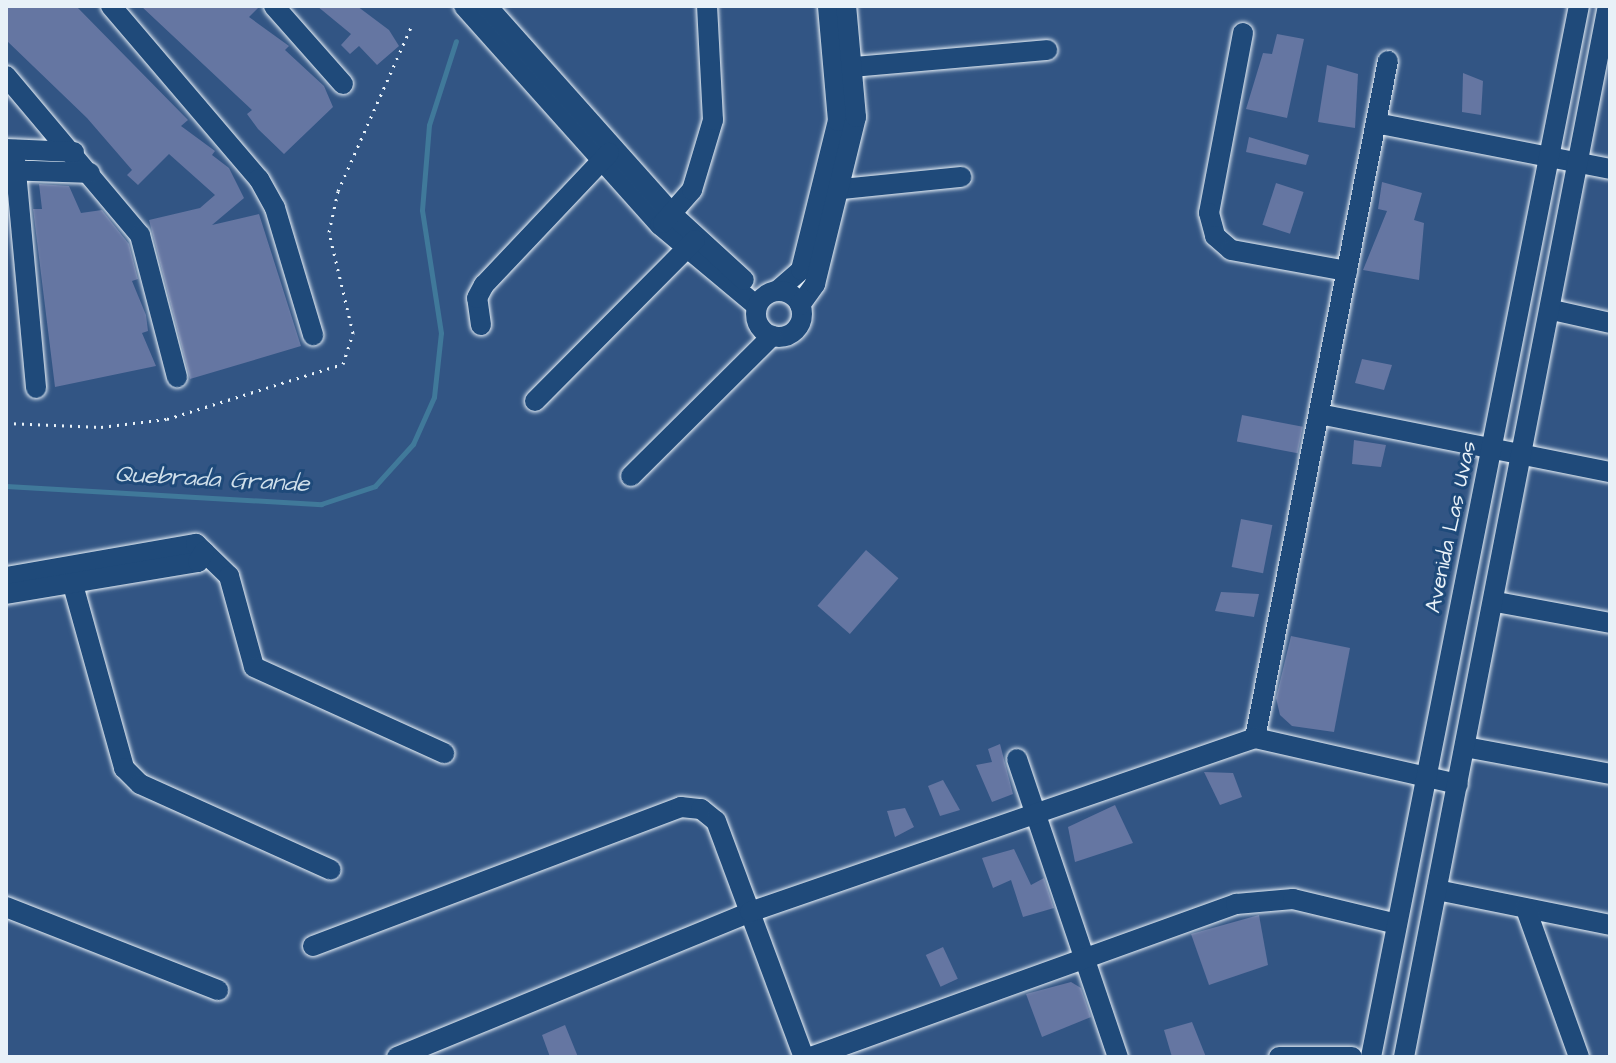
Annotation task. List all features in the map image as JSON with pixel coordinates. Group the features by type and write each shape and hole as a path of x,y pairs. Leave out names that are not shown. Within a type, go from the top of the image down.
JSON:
{"street":[{"path":"111,6 259,179 275,208 313,335"},
{"path":"274,6 343,84"},
{"path":"464,6 571,112"},
{"path":"487,6 571,112 667,220 692,243 766,298 800,305"},
{"path":"667,220 692,190 713,120 707,6"},
{"path":"772,336 757,320 766,298 801,270 838,121 828,6"},
{"path":"631,476 772,336 794,332 802,320 800,305 815,284 842,189 856,117 846,6"},
{"name":"Avenida Las Uvas","path":"1371,1057 1424,776 1579,6"},
{"path":"1404,1057 1496,602 1608,20"},
{"path":"1243,33 1209,213 1215,236 1231,250 1347,271"},
{"path":"853,67 1047,50"},
{"path":"1255,738 1388,61"},
{"path":"6,76 74,152 140,235 177,377"},
{"path":"1376,123 1610,169"},
{"path":"10,160 74,152"},
{"path":"481,325 477,298 484,285 608,154"},
{"path":"10,160 90,173"},
{"path":"10,160 36,388"},
{"path":"842,189 961,177"},
{"path":"535,401 692,243"},
{"path":"1552,310 1610,323"},
{"path":"1319,414 1610,472"},
{"path":"6,594 196,544 229,576 254,667 444,753"},
{"path":"6,577 70,576"},
{"path":"70,576 124,768 140,784 331,870"},
{"path":"1496,602 1610,623"},
{"path":"397,1057 750,912 1255,738 1458,784"},
{"path":"1465,747 1610,774"},
{"path":"1017,759 1082,960 1118,1057"},
{"path":"313,946 681,807 701,809 716,821 804,1057"},
{"path":"1437,890 1610,925"},
{"path":"811,1057 1236,904 1293,899 1397,924"},
{"path":"6,907 218,990"},
{"path":"1526,909 1579,1057"},
{"path":"1279,1057 1352,1057"}],"path":[{"path":"6,423 101,427 167,419 343,364 353,333 329,232 338,191 411,27"}],"building":[{"path":"6,6 76,6 188,120 181,126 215,151 212,155 229,168 244,198 212,225 259,214 301,346 190,379 149,220 200,208 215,195 169,154 138,185 127,175 132,170 87,118 6,40"},
{"path":"141,6 260,6 249,17 289,46 285,50 324,86 333,107 284,154 247,114 252,110"},
{"path":"317,6 357,6 389,30 399,46 377,65 359,46 350,54 341,45 351,34"},
{"path":"1277,34 1304,39 1287,118 1246,109 1263,53 1272,54"},
{"path":"1327,65 1358,74 1355,128 1318,122"},
{"path":"1463,73 1483,81 1481,115 1462,112"},
{"path":"1249,137 1309,155 1306,165 1246,152"},
{"path":"1382,182 1422,193 1414,220 1424,223 1419,280 1363,270 1387,211 1378,209"},
{"path":"1276,183 1304,192 1290,234 1262,225"},
{"path":"39,184 69,186 81,213 102,210 129,244 138,279 132,281 146,315 148,331 142,333 156,366 55,387 33,209 42,209"},
{"path":"1362,359 1392,365 1384,390 1355,383"},
{"path":"1242,415 1303,427 1298,453 1237,442"},
{"path":"1354,440 1386,445 1381,467 1352,464"},
{"path":"1241,519 1272,525 1263,573 1232,567"},
{"path":"866,550 898,578 850,634 817,606"},
{"path":"1221,592 1259,594 1254,617 1215,611"},
{"path":"1291,636 1350,648 1334,732 1292,726 1280,715 1276,698"},
{"path":"1000,744 1013,794 992,802 976,765 992,762 988,749"},
{"path":"1204,772 1233,773 1242,797 1220,805"},
{"path":"943,780 960,810 940,816 928,786"},
{"path":"1115,805 1133,843 1075,862 1068,827"},
{"path":"905,808 914,827 895,837 887,811"},
{"path":"1014,849 1031,885 1044,878 1054,908 1023,917 1011,880 993,888 982,858"},
{"path":"1259,915 1268,965 1209,985 1191,934"},
{"path":"943,947 958,979 941,987 926,955"},
{"path":"1071,982 1081,988 1091,1017 1042,1037 1026,994"},
{"path":"1192,1022 1206,1057 1172,1057 1164,1030"},
{"path":"565,1025 578,1057 550,1057 542,1035"}],"waterway":[{"name":"Quebrada Grande","path":"6,486 321,504 375,486 413,444 434,397 441,333 422,210 429,125 456,41"}]}
